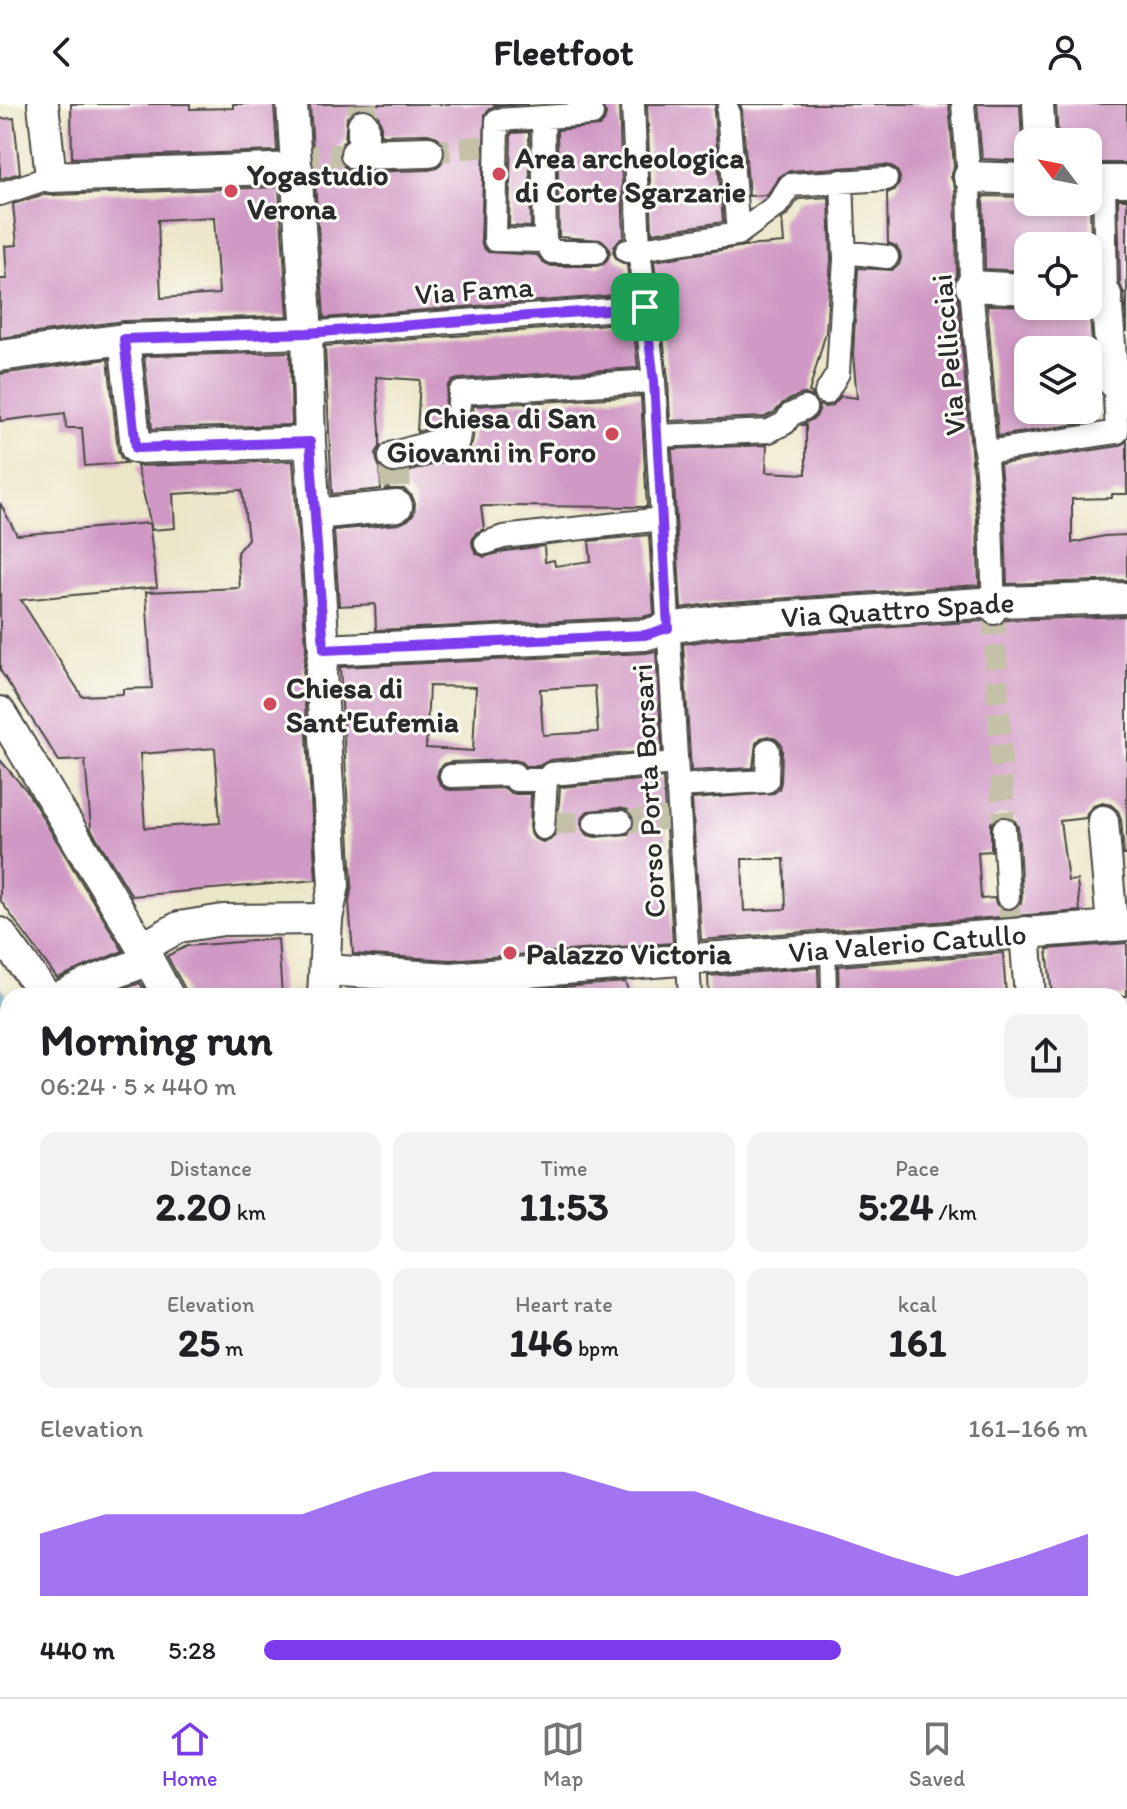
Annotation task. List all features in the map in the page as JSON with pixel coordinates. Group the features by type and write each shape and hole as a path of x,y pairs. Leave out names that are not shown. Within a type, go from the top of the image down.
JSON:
{"street":[{"path":"43,104 51,177"},
{"path":"292,104 307,333 310,442 324,650 321,672 334,885 327,919 324,983"},
{"name":"Corso Porta Borsari","path":"633,104 632,250 645,307 654,381 689,988"},
{"name":"Via Pellicciai","path":"963,104 969,177 971,286 976,366 987,452 994,607"},
{"path":"1038,104 1039,128"},
{"path":"728,111 738,234"},
{"path":"545,241 495,240 491,145 497,120 592,114"},
{"path":"543,118 545,241 552,252 596,252"},
{"path":"360,144 428,152"},
{"path":"0,194 51,177 297,168"},
{"path":"969,177 1014,179"},
{"path":"632,250 738,234 777,205 790,185 886,179"},
{"path":"826,393 838,373 845,256 839,181"},
{"path":"987,452 1117,432 1118,392 1107,294 1106,181"},
{"path":"845,256 887,257"},
{"path":"971,286 1014,288"},
{"name":"Via Fama","path":"307,333 645,307"},
{"path":"0,356 124,339 307,333"},
{"path":"124,339 136,448 310,442"},
{"path":"394,457 454,440 460,393 654,381"},
{"path":"657,436 769,431 805,408"},
{"path":"315,514 397,506"},
{"path":"486,543 503,537 662,519"},
{"name":"Via Quattro Spade","path":"324,650 645,635 668,628 716,621 1127,598"},
{"path":"0,712 164,988"},
{"path":"677,786 767,781 768,750"},
{"path":"547,824 546,780 551,774 676,763"},
{"path":"451,776 514,774 516,780 546,780"},
{"path":"1103,821 1119,925"},
{"path":"595,823 621,822"},
{"path":"1004,829 1013,920 1028,988"},
{"path":"78,988 145,955 179,927 223,920 327,919"},
{"name":"Via Valerio Catullo","path":"324,983 451,978 828,948 1013,920 1119,925"},
{"path":"0,933 40,988"}],"lane":[{"path":"828,948 829,988"}],"building":[{"path":"71,104 190,104 190,109 233,108 233,104 274,104 277,151 72,158"},
{"path":"310,104 528,104 495,106 485,114 483,247 488,252 537,255 545,264 552,266 597,266 604,264 610,253 602,240 559,237 557,130 599,126 606,114 601,104 619,104 624,237 618,241 613,252 617,260 627,265 630,294 324,318","holes":["364,107 373,110 381,124 381,135 428,134 437,137 444,143 446,151 443,161 437,168 428,170 356,172 347,169 340,163 338,154 345,140 347,117 353,110"]},
{"path":"647,104 716,104 714,112 723,222 652,233"},
{"path":"740,104 949,104 957,275 953,286 958,298 977,520 979,585 681,608 672,449 767,445 766,472 806,474 806,425 802,425 816,417 818,405 832,406 841,396 857,398 853,354 858,268 892,270 899,265 901,258 896,246 888,243 887,193 899,184 900,177 891,166 789,171 779,177 767,195 749,196"},
{"path":"977,104 1020,104 1021,128 1014,128 1014,160 982,159"},
{"path":"1056,104 1127,104 1127,163 1102,163 1102,128 1057,128"},
{"path":"14,118 20,173 0,179 0,119"},
{"path":"529,132 531,227 509,226 511,133"},
{"path":"279,187 288,316 123,321 0,338 0,279 7,279 5,246 17,245 13,204 45,194","holes":["214,217 219,294 161,298 158,220"]},
{"path":"983,196 1014,197 1014,216 1090,216 1091,232 1014,232 1014,270 985,269"},
{"path":"829,197 831,259 826,332 809,392 813,397 799,395 765,417 670,421 654,261 784,243 782,219 798,199"},
{"path":"1118,199 1127,199 1127,332 1124,294 1120,284"},
{"path":"987,305 1014,306 1014,320 1090,320 1092,336 1014,336 1014,424 1078,424 998,436"},
{"path":"633,322 638,368 458,379 448,386 438,426 417,432 420,380 376,377 380,447 376,453 381,489 332,494 325,346"},
{"path":"290,352 292,425 152,429 144,356"},
{"path":"108,359 118,450 126,463 85,466 82,428 66,428 65,413 0,421 0,374"},
{"path":"641,396 647,507 481,506 484,529 476,533 472,541 476,553 484,557 544,546 545,562 554,560 555,566 591,561 589,541 649,535 654,614 376,630 375,604 339,606 334,530 399,524 408,520 414,513 412,496 404,489 386,489 411,471 467,452 475,424 473,406"},
{"path":"1127,441 1127,494 1112,494 1112,498 1072,499 1072,543 1127,535 1127,580 1007,584 1000,464 1119,446"},
{"path":"293,461 306,649 303,673 316,880 132,896 91,829 85,760 59,761 0,670 0,503 17,535 149,523 157,587 21,600 82,696 123,694 123,689 152,688 146,592 240,588 237,552 248,539 242,490 173,494 175,528 152,530 137,466","holes":["215,748 220,823 145,828 140,754"]},
{"path":"1127,616 1127,855 1124,855 1121,819 1111,805 1102,803 1093,806 1086,818 1060,821 1068,881 1077,880 1080,911 701,940 692,799 774,793 781,782 782,750 776,739 768,736 756,743 753,768 691,771 683,644 983,621 994,627 1006,620","holes":["1004,815 1010,816 1018,827 1022,896 1021,903 1008,911 1002,910 994,898 981,899 978,852 991,851 991,823","742,859 784,859 786,909 744,911"]},
{"path":"656,651 662,750 550,760 539,766 525,766 514,760 451,762 439,769 437,777 445,789 505,788 515,794 531,794 530,833 543,842 550,840 557,830 560,787 663,778 673,943 451,960 353,954 340,667","holes":["429,686 476,687 473,751 426,748","595,686 598,732 543,735 540,689","628,810 633,815 634,828 628,834 588,835 581,823 588,811"]},
{"path":"0,760 26,790 123,951 57,978 0,900"},
{"path":"278,939 281,988 184,988 167,956 187,946"},
{"path":"1127,943 1127,988 1051,988 1047,949"},
{"path":"1003,953 1005,988 839,988 838,966"},
{"path":"818,967 819,988 709,988 708,976"},
{"path":"625,982 627,988 551,988"},
{"path":"140,983 143,988 127,988"}],"tunnel":[{"path":"362,104 363,125"},
{"path":"428,152 486,146"},
{"path":"297,157 356,154"},
{"path":"394,457 397,506"},
{"path":"994,613 1004,829"},
{"path":"621,822 679,818"},
{"path":"555,823 595,823"},
{"path":"1008,897 1010,917"}],"place":[{"name":"Area archeologica di Corte Sgarzarie","path":"499,174"},
{"name":"Yogastudio Verona","path":"231,191"},
{"name":"Chiesa di San Giovanni in Foro","path":"612,434"},
{"name":"Chiesa di Sant'Eufemia","path":"270,704"},
{"name":"Palazzo Victoria","path":"510,953"}],"route":[{"path":"645,307 654,381 668,628 645,635 324,650 310,442 136,448 124,339 307,333 645,307"}]}
